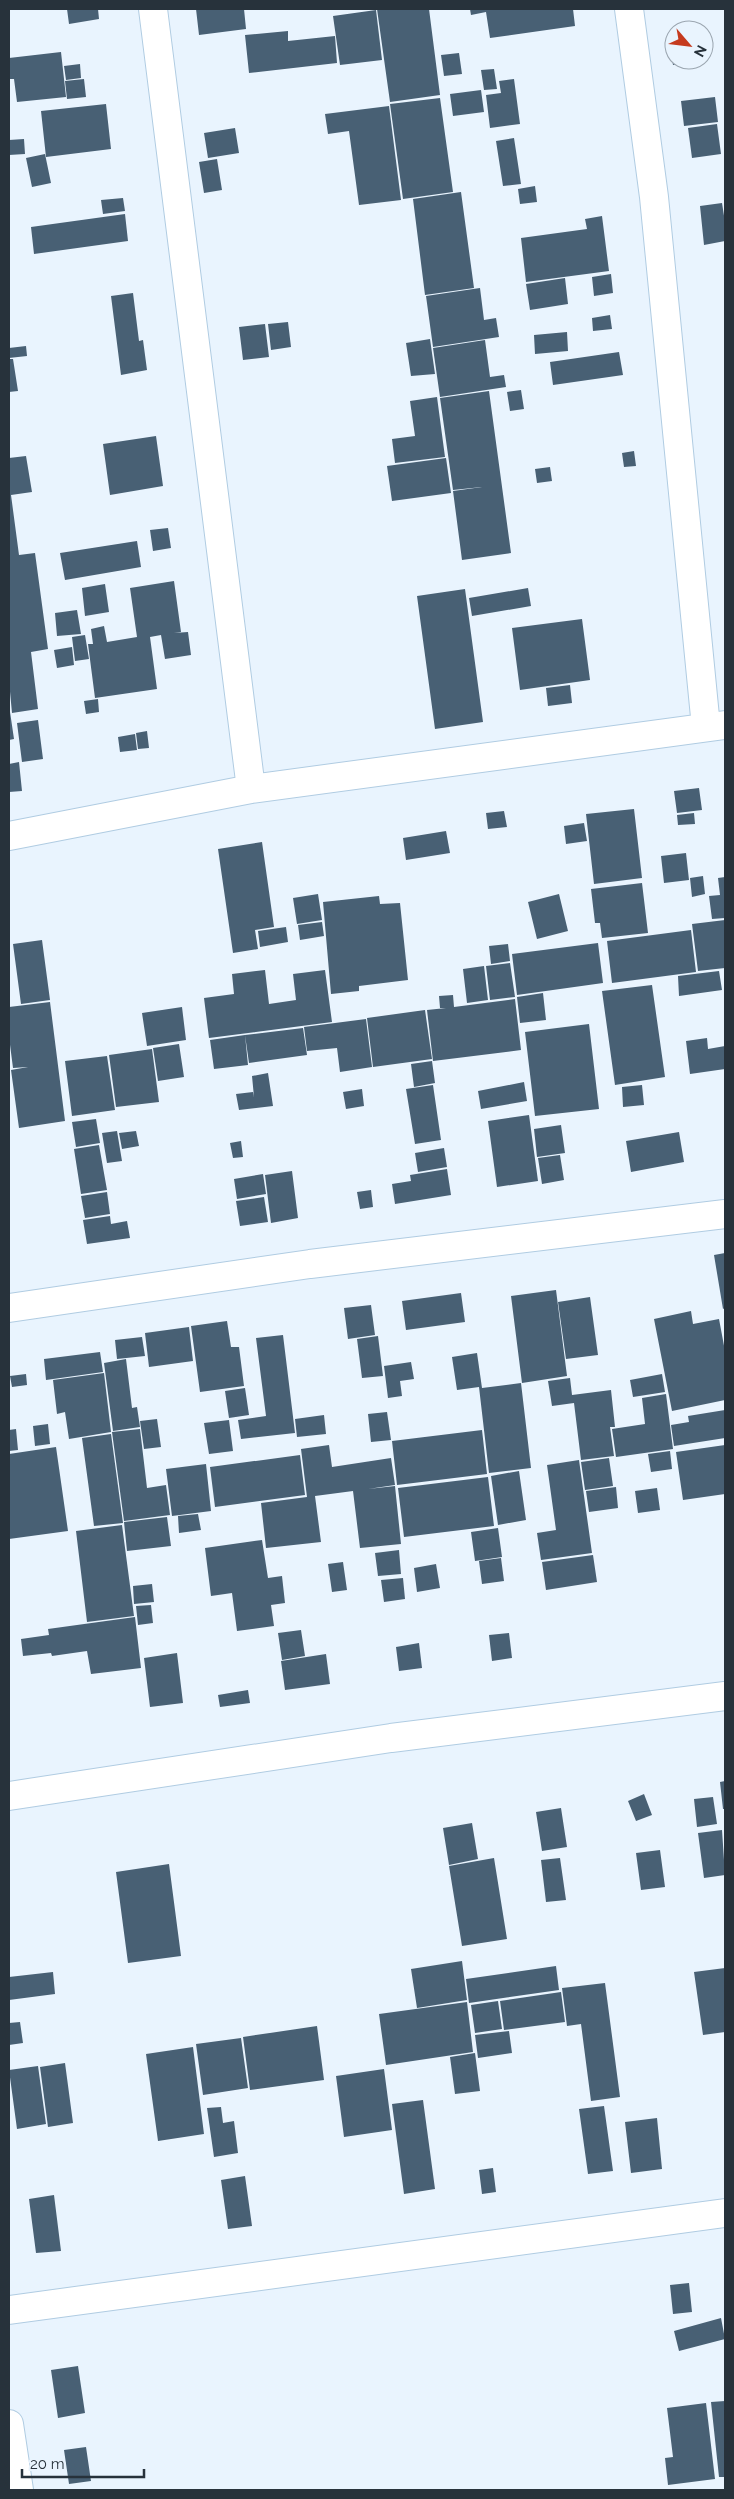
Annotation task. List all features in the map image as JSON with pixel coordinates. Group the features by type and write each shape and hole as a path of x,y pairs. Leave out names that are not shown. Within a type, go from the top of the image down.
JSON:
{"street":[{"path":"153,9 251,789"},
{"path":"9,836 251,789 716,726 654,196 629,9"},
{"path":"9,1308 310,1264 725,1214"},
{"path":"9,1796 391,1738 725,1696"},
{"path":"9,2310 725,2213"},
{"path":"9,2424 19,2490"}],"building":[{"path":"67,9 98,9 99,19 69,24"},
{"path":"196,9 244,9 246,29 199,35"},
{"path":"377,9 429,9 440,95 390,102"},
{"path":"470,9 573,9 575,26 490,38 486,12 471,15"},
{"path":"376,10 382,60 340,65 333,16"},
{"path":"288,31 288,41 335,36 337,63 249,73 245,35"},
{"path":"61,52 66,97 17,102 14,79 9,79 9,58"},
{"path":"459,53 462,74 444,76 441,55"},
{"path":"80,64 81,78 66,80 64,66"},
{"path":"494,69 497,89 484,90 481,70"},
{"path":"84,79 86,97 67,99 65,81"},
{"path":"514,79 520,124 490,128 486,95 501,93 499,81"},
{"path":"481,90 484,112 453,116 450,94"},
{"path":"715,97 718,122 684,126 681,101"},
{"path":"440,98 453,192 403,199 390,104"},
{"path":"106,104 111,149 46,157 41,111"},
{"path":"389,106 401,200 359,205 349,131 328,134 325,114"},
{"path":"717,124 721,154 692,158 688,128"},
{"path":"235,128 239,153 208,158 204,133"},
{"path":"514,138 521,184 503,186 496,141"},
{"path":"24,139 25,154 9,155 9,140"},
{"path":"45,154 51,183 32,187 26,158"},
{"path":"217,159 222,190 204,193 199,162"},
{"path":"535,186 537,202 520,204 518,189"},
{"path":"461,192 474,288 425,295 413,199"},
{"path":"123,198 125,211 103,214 101,200"},
{"path":"722,203 725,241 704,245 700,206"},
{"path":"125,214 128,241 34,254 31,227"},
{"path":"602,216 609,271 526,282 521,238 587,229 585,219"},
{"path":"611,274 613,293 594,296 592,277"},
{"path":"565,278 568,304 530,310 526,284"},
{"path":"480,288 484,320 496,318 499,337 433,347 426,296"},
{"path":"133,293 139,341 143,340 147,370 121,375 111,296"},
{"path":"610,315 612,329 593,331 592,318"},
{"path":"288,322 291,347 271,350 268,324"},
{"path":"265,324 269,357 243,360 239,327"},
{"path":"567,332 568,351 535,354 534,335"},
{"path":"430,339 435,374 411,376 406,343"},
{"path":"485,340 490,377 504,375 506,387 440,397 433,348"},
{"path":"26,346 27,356 9,358 9,348"},
{"path":"619,352 623,375 553,385 550,362"},
{"path":"9,359 13,359 18,391 9,392"},
{"path":"521,390 524,409 510,411 507,392"},
{"path":"489,391 511,553 462,560 453,491 482,487 453,490 440,398"},
{"path":"437,397 445,457 395,463 392,439 415,436 410,401"},
{"path":"156,436 163,486 110,495 103,444"},
{"path":"634,451 636,466 624,467 622,453"},
{"path":"26,456 32,492 11,495 19,555 35,553 48,649 31,652 38,709 12,713 9,681 9,458"},
{"path":"446,458 451,493 392,501 387,466"},
{"path":"550,467 552,481 537,483 535,469"},
{"path":"168,528 171,548 153,551 150,530"},
{"path":"137,541 141,567 65,580 60,553"},
{"path":"174,581 181,632 174,633 188,632 191,655 165,659 161,635 150,637 157,689 95,698 88,644 93,644 91,629 104,626 107,642 137,637 130,588"},
{"path":"105,584 109,612 85,616 82,588"},
{"path":"528,588 531,606 472,616 469,598"},
{"path":"465,589 483,722 435,729 417,596"},
{"path":"77,610 81,634 57,636 55,613"},
{"path":"582,619 590,680 520,690 512,628"},
{"path":"85,635 89,659 75,661 72,637"},
{"path":"72,647 74,665 57,668 54,650"},
{"path":"570,685 572,703 548,706 546,688"},
{"path":"98,699 99,712 86,714 84,701"},
{"path":"9,705 14,739 9,740"},
{"path":"38,720 43,759 22,762 17,723"},
{"path":"147,731 149,748 138,749 136,733"},
{"path":"135,734 137,750 120,752 118,737"},
{"path":"19,762 22,791 9,792 9,764"},
{"path":"699,788 702,810 677,813 674,791"},
{"path":"634,809 642,878 594,884 586,814"},
{"path":"504,811 507,827 488,829 486,813"},
{"path":"694,813 695,824 678,825 677,815"},
{"path":"584,823 587,841 566,844 564,826"},
{"path":"446,831 450,853 406,860 403,838"},
{"path":"262,842 274,927 255,930 258,949 233,953 218,849"},
{"path":"686,853 689,880 664,883 661,856"},
{"path":"703,876 705,894 692,897 690,878"},
{"path":"725,877 725,918 712,919 709,896 720,895 718,878"},
{"path":"642,883 648,933 602,938 600,923 595,923 591,889"},
{"path":"318,894 322,920 297,924 293,898"},
{"path":"559,894 568,931 537,939 528,902"},
{"path":"379,896 380,904 400,903 408,980 359,986 359,991 331,994 323,902"},
{"path":"725,920 725,968 698,971 692,924"},
{"path":"322,922 324,936 300,940 298,925"},
{"path":"286,927 288,942 260,947 258,931"},
{"path":"691,930 696,972 612,983 607,941"},
{"path":"42,940 50,1000 21,1004 13,944"},
{"path":"598,943 603,983 517,995 512,954"},
{"path":"508,944 510,961 491,964 489,946"},
{"path":"510,963 515,997 490,1000 486,966"},
{"path":"484,966 488,1000 467,1003 463,969"},
{"path":"265,970 269,1004 296,1000 293,974 325,970 332,1022 209,1038 204,998 234,994 232,974"},
{"path":"719,971 722,990 679,996 678,976"},
{"path":"652,985 665,1077 615,1085 602,991"},
{"path":"543,993 546,1020 520,1023 517,997"},
{"path":"453,995 454,1007 515,999 521,1050 433,1061 427,1010 446,1008 440,1008 439,996"},
{"path":"50,1002 65,1121 19,1128 11,1070 28,1067 13,1068 9,1037 9,1007"},
{"path":"182,1007 186,1040 147,1046 142,1013"},
{"path":"425,1010 432,1059 373,1067 367,1018"},
{"path":"366,1019 372,1067 340,1072 337,1048 307,1051 304,1027"},
{"path":"589,1024 599,1109 535,1116 525,1032"},
{"path":"303,1028 307,1055 249,1063 245,1035"},
{"path":"245,1035 248,1065 214,1069 210,1040"},
{"path":"707,1038 708,1049 725,1046 725,1069 690,1074 686,1041"},
{"path":"179,1044 184,1077 158,1081 153,1048"},
{"path":"152,1049 159,1102 116,1107 109,1055"},
{"path":"107,1056 115,1110 72,1116 65,1061"},
{"path":"432,1061 435,1083 414,1087 411,1064"},
{"path":"268,1073 273,1106 239,1110 236,1094 253,1092 254,1097 252,1076"},
{"path":"524,1082 527,1101 481,1109 478,1091"},
{"path":"433,1085 441,1140 415,1144 406,1089"},
{"path":"642,1085 644,1105 623,1107 622,1087"},
{"path":"362,1089 364,1106 346,1109 343,1092"},
{"path":"529,1115 538,1181 497,1187 488,1121"},
{"path":"96,1119 100,1143 76,1147 72,1122"},
{"path":"561,1125 565,1153 537,1157 534,1129"},
{"path":"117,1131 122,1161 107,1163 102,1133"},
{"path":"136,1131 139,1146 122,1149 119,1133"},
{"path":"679,1132 684,1162 631,1172 626,1141"},
{"path":"241,1141 243,1157 233,1158 230,1143"},
{"path":"99,1145 107,1190 81,1194 74,1149"},
{"path":"444,1148 447,1167 418,1172 415,1153"},
{"path":"560,1155 564,1180 542,1184 538,1158"},
{"path":"447,1169 451,1195 395,1204 392,1184 411,1181 410,1175"},
{"path":"292,1171 298,1218 271,1223 265,1175"},
{"path":"263,1174 266,1194 237,1199 234,1179"},
{"path":"371,1190 373,1207 360,1209 357,1192"},
{"path":"107,1192 110,1214 85,1218 81,1196"},
{"path":"264,1197 268,1222 240,1226 236,1201"},
{"path":"110,1216 111,1224 127,1221 130,1238 87,1244 83,1220"},
{"path":"725,1253 725,1308 723,1309 714,1255"},
{"path":"556,1290 567,1376 522,1383 511,1296"},
{"path":"461,1293 465,1322 406,1330 402,1301"},
{"path":"590,1297 598,1355 566,1359 558,1302"},
{"path":"371,1305 375,1335 348,1339 344,1308"},
{"path":"691,1311 693,1324 719,1319 725,1351 725,1400 672,1411 654,1319"},
{"path":"227,1321 231,1347 239,1347 244,1386 200,1392 191,1326"},
{"path":"189,1327 193,1361 149,1367 145,1333"},
{"path":"283,1335 295,1433 241,1439 238,1420 266,1416 256,1338"},
{"path":"378,1336 383,1376 362,1378 357,1339"},
{"path":"142,1337 145,1356 117,1359 115,1340"},
{"path":"100,1352 103,1372 46,1380 44,1359"},
{"path":"477,1353 482,1388 521,1383 531,1468 489,1473 479,1387 457,1390 452,1357"},
{"path":"126,1359 132,1408 137,1407 140,1427 113,1431 104,1363"},
{"path":"411,1362 414,1379 400,1381 402,1396 388,1398 384,1366"},
{"path":"104,1373 111,1432 69,1439 65,1412 57,1414 53,1380"},
{"path":"26,1374 27,1385 12,1387 10,1376"},
{"path":"662,1374 665,1392 633,1397 630,1380"},
{"path":"570,1378 572,1395 611,1390 615,1427 610,1427 614,1456 581,1460 574,1403 552,1406 548,1381"},
{"path":"245,1388 249,1415 229,1418 225,1391"},
{"path":"666,1394 673,1449 616,1457 612,1429 645,1424 642,1398"},
{"path":"725,1410 725,1438 674,1446 671,1425 689,1422 688,1416"},
{"path":"387,1412 391,1440 371,1442 368,1414"},
{"path":"324,1415 326,1434 297,1437 295,1419"},
{"path":"157,1419 161,1447 144,1449 140,1421"},
{"path":"229,1420 233,1451 209,1454 204,1423"},
{"path":"48,1424 50,1444 35,1446 33,1426"},
{"path":"16,1429 18,1450 9,1451 9,1430"},
{"path":"140,1429 147,1488 166,1485 170,1515 124,1521 112,1432"},
{"path":"482,1430 487,1474 397,1485 392,1441"},
{"path":"111,1434 123,1523 94,1526 82,1438"},
{"path":"329,1445 332,1467 391,1458 395,1485 368,1489 395,1486 401,1544 360,1548 353,1491 315,1496 321,1542 266,1548 261,1503 307,1497 301,1449"},
{"path":"725,1445 725,1494 683,1500 676,1452"},
{"path":"56,1447 68,1531 9,1539 9,1454"},
{"path":"670,1451 672,1469 651,1472 648,1454"},
{"path":"300,1455 305,1495 215,1507 210,1467"},
{"path":"609,1458 613,1486 585,1490 581,1462"},
{"path":"579,1460 592,1553 541,1560 537,1533 556,1530 547,1465"},
{"path":"206,1464 211,1511 172,1516 166,1469"},
{"path":"519,1471 526,1520 498,1525 491,1476"},
{"path":"488,1477 494,1526 404,1537 398,1488"},
{"path":"616,1487 618,1508 589,1512 586,1491"},
{"path":"657,1488 660,1510 638,1513 635,1491"},
{"path":"198,1514 201,1530 179,1533 178,1516"},
{"path":"167,1517 171,1546 127,1551 124,1522"},
{"path":"122,1525 134,1616 87,1622 76,1531"},
{"path":"498,1528 502,1557 475,1561 471,1532"},
{"path":"262,1540 268,1578 282,1576 285,1603 271,1605 274,1626 237,1631 232,1593 211,1596 205,1548"},
{"path":"399,1550 401,1574 378,1576 375,1553"},
{"path":"593,1555 597,1582 546,1590 542,1562"},
{"path":"501,1558 504,1581 482,1584 479,1561"},
{"path":"343,1562 347,1590 332,1592 328,1564"},
{"path":"436,1564 440,1588 417,1592 414,1568"},
{"path":"403,1578 405,1599 384,1602 381,1580"},
{"path":"152,1584 154,1602 134,1604 133,1586"},
{"path":"151,1605 153,1623 138,1625 136,1606"},
{"path":"135,1617 141,1668 91,1674 87,1651 52,1656 51,1653 23,1656 21,1639 49,1635 48,1629"},
{"path":"301,1630 305,1656 282,1660 278,1633"},
{"path":"509,1633 512,1658 492,1661 489,1635"},
{"path":"419,1643 422,1668 399,1671 396,1647"},
{"path":"177,1653 183,1703 150,1707 144,1658"},
{"path":"326,1654 330,1684 285,1690 281,1661"},
{"path":"248,1690 250,1703 220,1707 218,1695"},
{"path":"725,1781 725,1809 723,1809 720,1782"},
{"path":"644,1794 652,1815 636,1821 628,1801"},
{"path":"713,1797 717,1824 697,1827 694,1799"},
{"path":"561,1808 567,1847 542,1851 536,1812"},
{"path":"472,1823 478,1859 449,1865 443,1828"},
{"path":"722,1830 725,1875 704,1878 698,1833"},
{"path":"660,1850 665,1887 641,1890 636,1853"},
{"path":"494,1858 507,1939 462,1946 449,1866"},
{"path":"560,1858 566,1900 546,1902 541,1860"},
{"path":"169,1864 181,1956 128,1963 116,1872"},
{"path":"462,1961 467,2000 417,2008 411,1969"},
{"path":"556,1966 559,1990 469,2003 466,1979"},
{"path":"725,1968 725,2032 703,2035 694,1972"},
{"path":"53,1972 55,1994 9,2000 9,1977"},
{"path":"605,1983 620,2097 591,2101 581,2024 567,2026 562,1988"},
{"path":"561,1992 565,2022 504,2030 500,2001"},
{"path":"498,2001 502,2029 475,2033 471,2005"},
{"path":"467,2002 473,2052 386,2065 379,2014"},
{"path":"20,2022 23,2043 9,2045 9,2023"},
{"path":"317,2026 324,2080 250,2090 243,2037"},
{"path":"509,2031 512,2053 478,2058 475,2035"},
{"path":"241,2038 248,2088 203,2095 196,2044"},
{"path":"193,2047 204,2134 158,2141 146,2054"},
{"path":"475,2053 480,2091 455,2094 450,2057"},
{"path":"65,2063 73,2123 48,2127 40,2067"},
{"path":"38,2066 46,2124 17,2129 9,2070"},
{"path":"384,2069 392,2130 344,2137 336,2076"},
{"path":"423,2100 435,2189 404,2194 392,2104"},
{"path":"604,2106 613,2171 588,2174 579,2109"},
{"path":"221,2107 223,2123 234,2121 238,2153 214,2157 207,2108"},
{"path":"657,2118 662,2169 631,2173 625,2122"},
{"path":"493,2168 496,2192 482,2194 479,2170"},
{"path":"245,2176 252,2226 228,2229 221,2180"},
{"path":"54,2195 61,2251 36,2253 29,2199"},
{"path":"689,2283 692,2312 673,2314 670,2285"},
{"path":"721,2318 725,2339 679,2351 674,2331"},
{"path":"78,2366 85,2413 58,2418 51,2370"},
{"path":"725,2401 725,2477 719,2477 711,2402"},
{"path":"706,2403 715,2479 668,2485 665,2458 673,2457 667,2408"},
{"path":"86,2447 91,2481 69,2484 64,2450"}]}
